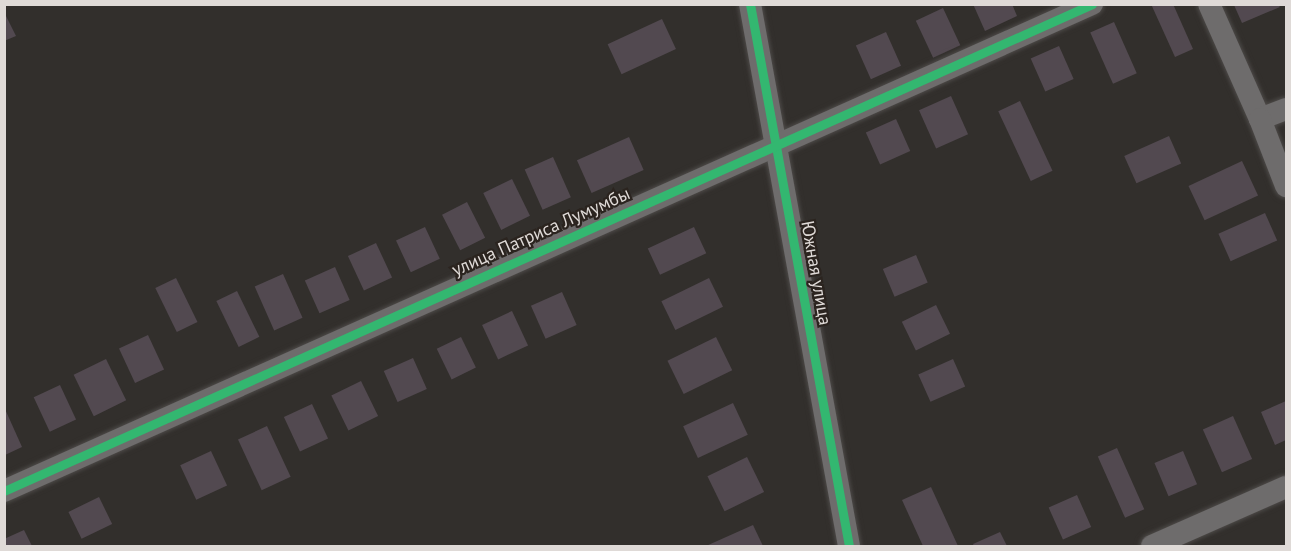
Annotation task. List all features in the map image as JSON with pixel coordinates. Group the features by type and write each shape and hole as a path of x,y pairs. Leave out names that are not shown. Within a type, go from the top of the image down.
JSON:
{"street":[{"name":"Южная улица","path":"750,4 849,546"},
{"name":"улица Патриса Лумумбы","path":"4,491 1092,4"},
{"path":"1209,4 1287,186"},
{"path":"1260,119 1287,109"},
{"path":"1152,546 1287,487"}],"building":[{"path":"973,4 1012,4 1017,16 985,31"},
{"path":"1151,4 1173,4 1193,49 1175,57"},
{"path":"1234,5 1278,5 1280,7 1242,23"},
{"path":"943,8 960,45 933,58 916,21"},
{"path":"4,12 16,36 4,41"},
{"path":"662,19 676,49 622,74 608,44"},
{"path":"1114,22 1137,73 1113,84 1090,33"},
{"path":"886,32 901,66 871,79 856,45"},
{"path":"1059,46 1074,79 1045,91 1031,59"},
{"path":"951,96 968,134 936,149 919,110"},
{"path":"1020,101 1053,171 1031,181 998,111"},
{"path":"896,119 910,151 880,164 866,132"},
{"path":"1169,136 1181,163 1136,183 1124,156"},
{"path":"629,137 644,170 592,193 577,160"},
{"path":"553,157 571,197 543,210 525,170"},
{"path":"1242,161 1258,195 1205,220 1189,186"},
{"path":"512,179 530,216 501,230 483,193"},
{"path":"467,202 485,238 460,250 442,215"},
{"path":"1265,213 1277,240 1231,261 1218,234"},
{"path":"425,227 440,259 411,272 396,241"},
{"path":"694,227 706,253 660,275 648,249"},
{"path":"376,243 392,277 364,291 348,256"},
{"path":"916,255 928,283 895,297 883,269"},
{"path":"335,267 350,300 319,313 305,280"},
{"path":"283,274 303,318 274,330 255,287"},
{"path":"176,278 197,322 177,332 155,288"},
{"path":"709,278 723,307 675,330 661,301"},
{"path":"237,291 259,337 239,347 216,301"},
{"path":"562,292 577,325 546,339 531,306"},
{"path":"936,305 950,334 916,350 902,322"},
{"path":"512,311 528,345 498,359 482,325"},
{"path":"148,335 164,369 135,383 119,349"},
{"path":"461,337 476,368 452,379 437,349"},
{"path":"716,337 732,370 684,394 667,361"},
{"path":"413,358 427,389 398,402 384,371"},
{"path":"106,359 126,400 94,416 74,375"},
{"path":"953,359 965,386 930,402 918,374"},
{"path":"361,381 378,416 348,431 331,395"},
{"path":"60,385 76,419 50,432 34,397"},
{"path":"1286,401 1286,440 1275,445 1261,412"},
{"path":"733,403 748,435 698,458 683,426"},
{"path":"312,404 328,438 300,452 284,417"},
{"path":"5,409 22,447 5,455"},
{"path":"1233,416 1252,459 1222,472 1203,429"},
{"path":"267,426 291,477 262,490 238,440"},
{"path":"1117,448 1144,509 1125,518 1098,457"},
{"path":"211,451 227,485 196,500 180,465"},
{"path":"1183,451 1197,484 1169,496 1154,463"},
{"path":"747,457 764,492 725,511 707,476"},
{"path":"931,487 958,546 923,546 902,500"},
{"path":"1077,495 1091,527 1063,540 1049,508"},
{"path":"99,497 112,524 82,539 68,512"},
{"path":"753,525 763,546 706,546"},
{"path":"24,530 32,546 4,546 4,539"},
{"path":"1000,532 1007,546 974,546 973,544"}],"cycle path":[{"path":"750,4 849,546"},
{"path":"4,491 1092,4"}]}
